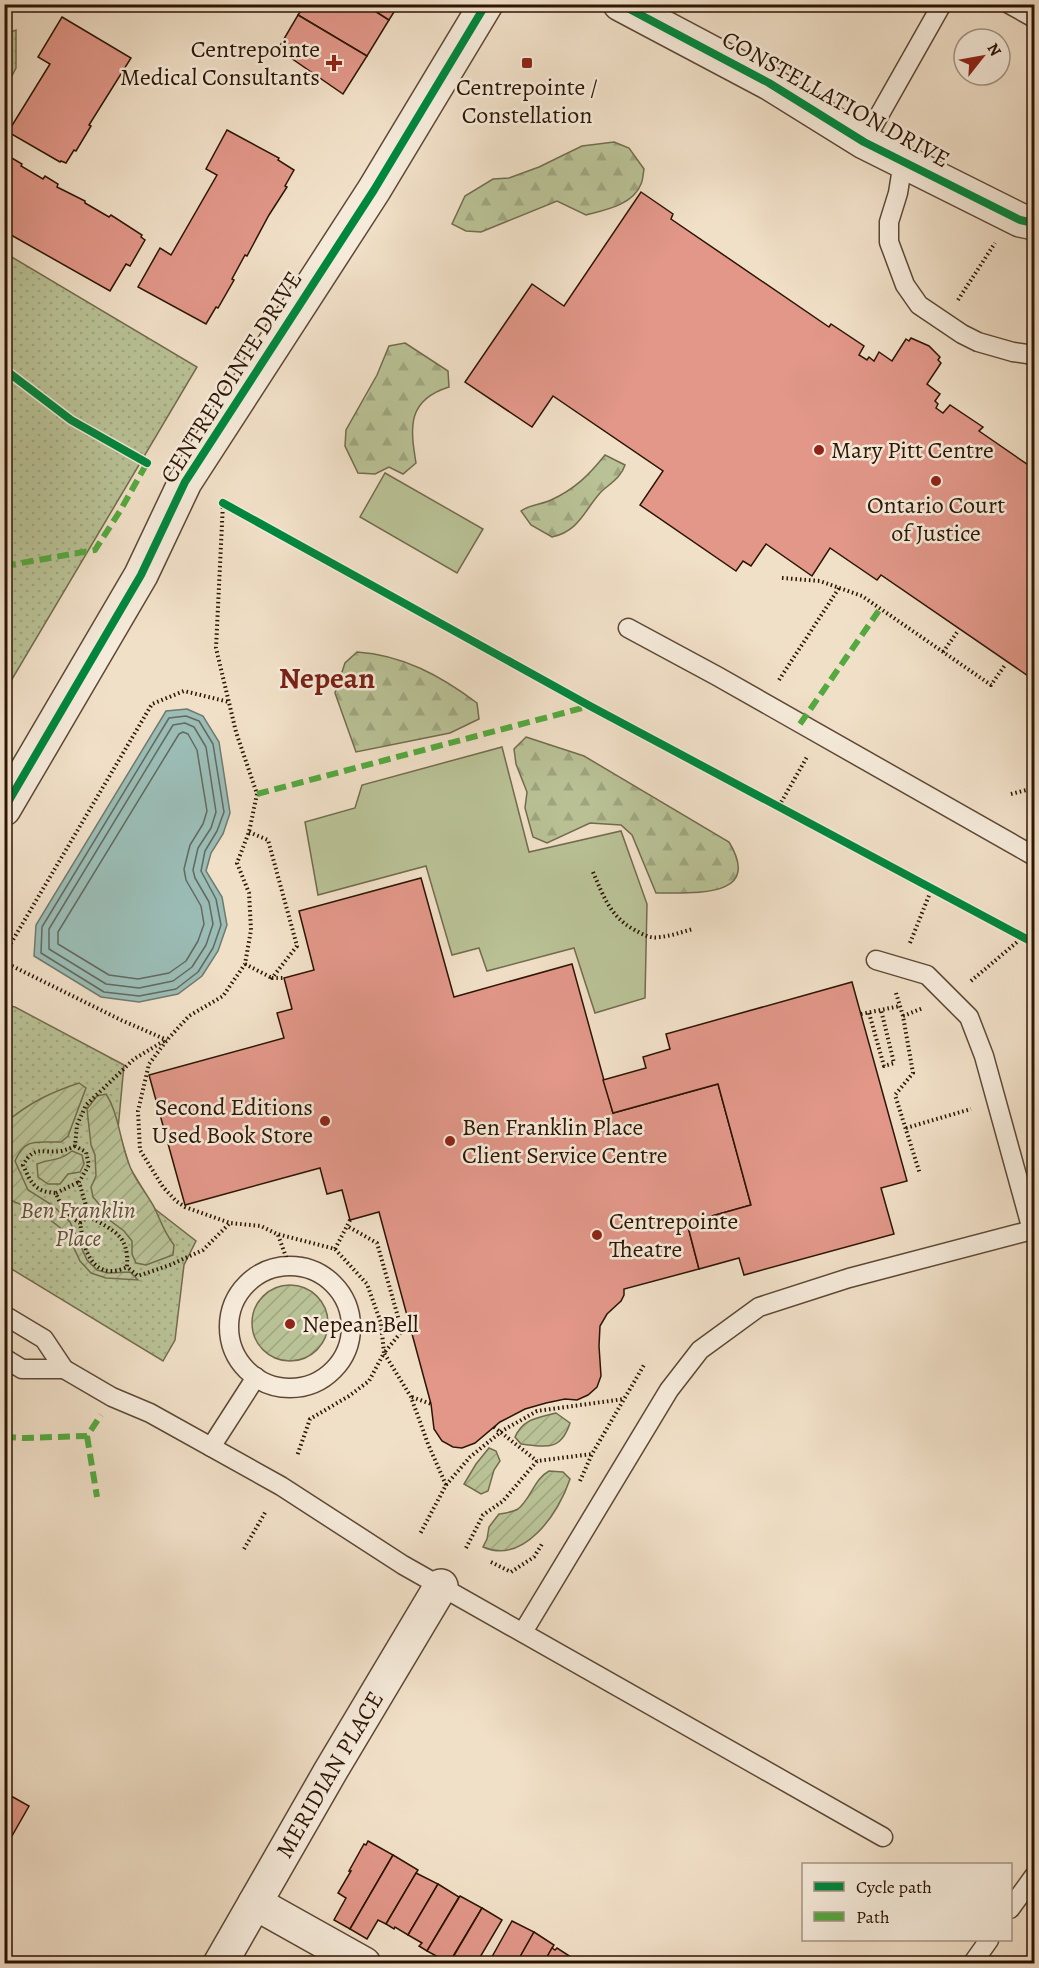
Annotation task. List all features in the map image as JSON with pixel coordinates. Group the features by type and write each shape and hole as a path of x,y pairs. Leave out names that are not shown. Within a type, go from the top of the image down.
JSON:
{"street":[{"name":"CENTREPOINTE DRIVE","path":"4,809 141,575 185,482 374,190 486,4"},
{"name":"CONSTELLATION DRIVE","path":"620,4 769,83 864,142 1020,220 1035,223"},
{"name":"MERIDIAN PLACE","path":"220,1964 324,1781 441,1586"},
{"path":"255,1903 364,1964"}],"lane":[{"path":"864,142 942,4"},
{"path":"1009,4 1035,18"},
{"path":"903,162 898,194 889,222 889,242 905,285 919,305 942,322 978,342 1013,352 1035,355"},
{"path":"628,628 1035,856"},
{"path":"523,1632 669,1390 700,1350 759,1307 849,1278 1032,1230 984,1056 969,1017 927,975 876,960"},
{"path":"290,1265 308,1268 326,1277 339,1291 349,1310 351,1331 346,1352 334,1369 317,1382 297,1388 276,1386 256,1377 242,1365 233,1347 229,1328 231,1309 240,1292 253,1278 270,1269 290,1265"},
{"path":"4,1315 44,1339 64,1369 112,1396 150,1413 281,1486 403,1564 883,1837"},
{"path":"4,1358 22,1369 64,1369"},
{"path":"211,1447 256,1377"},
{"path":"1012,1908 1035,1876"},
{"path":"972,1964 988,1941"}],"path":[{"path":"942,322 996,243"},
{"path":"233,509 223,503 216,648 236,732 257,794 249,832 237,863 249,893 252,930 245,964 223,996 189,1016 149,1064 138,1111 140,1150 163,1187 184,1208 230,1223 261,1226 278,1234 335,1249 367,1284 381,1323 384,1353 411,1397 446,1485"},
{"path":"782,578 820,581 862,596 991,685 1005,665"},
{"path":"779,680 838,588"},
{"path":"944,652 958,631"},
{"path":"4,956 152,704 184,691 229,702"},
{"path":"779,806 812,748"},
{"path":"1011,794 1035,788"},
{"path":"769,801 789,812"},
{"path":"249,832 268,840 297,946 272,978"},
{"path":"593,872 604,899 623,924 650,937 661,938 693,929"},
{"path":"921,883 942,894"},
{"path":"920,1174 896,1095 913,1073 895,988 900,967 932,888"},
{"path":"1013,932 1029,940"},
{"path":"4,962 121,1020 167,1040"},
{"path":"245,964 272,978 284,978"},
{"path":"861,1014 900,1006"},
{"path":"869,1013 884,1066 894,1063 881,1010"},
{"path":"75,1146 77,1125 86,1106 134,1059 167,1040"},
{"path":"906,1128 973,1109 983,1113 988,1126 1003,1130"},
{"path":"75,1146 86,1152 89,1165 79,1182 56,1193 45,1192 30,1183 23,1165 29,1155 42,1150 61,1151 75,1146"},
{"path":"79,1182 89,1216 115,1231 126,1244 127,1267 138,1276 203,1250 230,1223"},
{"path":"56,1193 60,1205 80,1223 88,1256 98,1268 112,1271 127,1267"},
{"path":"80,1223 89,1216"},
{"path":"335,1249 350,1220"},
{"path":"297,1456 310,1419 369,1381 384,1353 402,1331 377,1243 347,1226"},
{"path":"278,1234 290,1265"},
{"path":"577,1490 592,1454 645,1365"},
{"path":"411,1397 431,1404"},
{"path":"420,1534 446,1485 470,1457 502,1431 537,1411 624,1399"},
{"path":"495,1426 537,1461"},
{"path":"466,1548 483,1515 503,1501 537,1461 592,1454"},
{"path":"244,1549 266,1511"},
{"path":"491,1562 511,1572 534,1557 547,1538"}],"green space":[{"path":"16,30 16,68 5,89 5,34"},
{"path":"614,142 629,148 644,169 642,182 637,191 618,206 586,215 557,201 481,232 466,231 452,224 465,196 493,179 509,178 539,167 582,146"},
{"path":"5,253 197,367 5,691"},
{"path":"405,343 448,371 449,387 425,399 414,416 413,438 416,463 403,474 389,467 375,474 358,473 345,446 346,430 377,375 389,346"},
{"path":"605,455 625,465 623,470 600,493 575,525 552,537 531,525 521,511 551,500 567,491 587,475"},
{"path":"385,473 483,529 457,573 360,517"},
{"path":"357,652 390,657 421,668 450,684 477,703 479,719 450,733 356,752 335,693 345,663"},
{"path":"526,737 584,756 729,842 737,861 737,874 731,883 719,889 704,892 656,893 632,835 621,825 590,823 547,843 533,837 525,808 527,792 516,764 514,749"},
{"path":"502,747 529,852 621,831 647,904 645,998 595,1013 574,948 487,971 479,948 452,955 426,866 318,895 305,822 355,808 362,785"},
{"name":"Ben Franklin Place","path":"4,1005 15,1007 124,1065 118,1129 130,1168 155,1209 196,1241 184,1265 175,1340 163,1361 5,1265"},
{"path":"79,1083 86,1088 68,1136 61,1142 28,1144 15,1161 28,1190 52,1205 70,1222 87,1260 97,1270 108,1273 130,1272 138,1280 106,1278 91,1273 80,1261 67,1233 41,1213 10,1200 5,1194 5,1123 40,1099"},
{"path":"106,1094 114,1112 131,1169 174,1245 173,1255 146,1265 136,1263 132,1254 132,1241 124,1231 104,1216 93,1197 91,1187 96,1176 95,1155 91,1145 87,1109 97,1096"},
{"path":"72,1151 82,1155 84,1164 80,1172 68,1174 60,1184 48,1184 38,1177 37,1164 59,1158"},
{"path":"290,1285 305,1288 317,1296 325,1308 328,1323 325,1338 317,1350 305,1358 290,1361 275,1358 263,1350 255,1338 252,1323 255,1308 263,1296 275,1288"},
{"path":"556,1413 570,1423 562,1439 557,1443 546,1446 521,1444 515,1437 526,1423"},
{"path":"489,1448 496,1451 500,1461 494,1470 488,1491 481,1494 464,1484"},
{"path":"549,1471 563,1472 570,1479 558,1506 538,1532 526,1542 512,1549 498,1551 483,1547 489,1527 499,1514 518,1509 540,1479"}],"water":[{"path":"187,709 203,716 219,742 230,813 223,834 211,853 206,871 222,897 227,925 218,951 202,976 178,994 139,1002 101,997 34,956 36,925 166,711"}],"building":[{"path":"305,4 364,4 389,20 367,56 298,15"},
{"path":"364,4 399,4 389,20"},
{"path":"298,15 367,56 343,94 278,49"},
{"path":"62,17 131,58 89,125 91,126 76,151 74,150 66,163 60,162 8,132 50,64 38,57"},
{"path":"227,130 279,158 278,160 294,170 285,186 287,187 247,256 245,255 218,308 216,307 206,324 138,287 160,248 171,255 217,175 206,169"},
{"path":"5,154 22,164 21,166 43,179 45,176 58,184 57,187 85,201 109,217 111,215 142,235 141,237 145,240 130,266 126,264 110,291 4,231"},
{"name":"Mary Pitt Centre","path":"641,192 673,214 671,219 829,327 831,324 864,346 859,355 867,360 869,357 874,361 879,352 892,361 906,339 909,341 911,338 929,346 940,357 938,360 941,363 927,384 940,394 935,401 938,404 936,408 943,413 950,405 983,427 979,431 1034,469 1034,680 881,575 877,580 830,548 812,576 766,544 751,566 743,561 736,571 640,505 663,471 553,396 532,427 465,382 532,284 564,306"},
{"name":"Ben Franklin Place Client Service Centre","path":"421,878 454,997 572,964 613,1113 718,1084 751,1205 687,1223 699,1269 624,1289 621,1301 607,1314 600,1326 601,1376 597,1387 588,1395 577,1400 565,1399 525,1409 500,1422 475,1443 462,1448 453,1447 442,1441 434,1429 431,1404 379,1212 350,1220 342,1190 327,1194 320,1168 185,1205 149,1075 284,1038 277,1013 292,1009 284,978 314,970 299,911"},
{"path":"852,982 907,1181 881,1188 894,1234 744,1275 739,1258 699,1269 687,1223 751,1205 718,1084 613,1113 603,1080 646,1068 643,1057 670,1049 666,1034"},
{"path":"4,1792 29,1806 4,1850"},
{"path":"368,1841 393,1855 350,1929 334,1920 346,1898 338,1893 364,1844 366,1845"},
{"path":"393,1855 418,1870 386,1924 378,1920 367,1939 350,1929"},
{"path":"416,1873 438,1884 408,1935 386,1924"},
{"path":"438,1884 459,1897 427,1951 419,1946 422,1943 408,1935"},
{"path":"460,1896 482,1908 449,1963 427,1951"},
{"path":"482,1908 502,1920 476,1964 449,1964"},
{"path":"512,1921 534,1932 516,1964 488,1964"},
{"path":"534,1932 554,1945 543,1964 516,1964"},
{"path":"552,1948 555,1950 557,1948 571,1957 567,1964 543,1964"}],"marked path":[{"path":"4,39 6,64 4,67"},
{"path":"4,566 95,550 147,463"},
{"path":"800,724 880,609"},
{"path":"257,794 590,706"},
{"path":"4,1437 87,1436 101,1415"},
{"path":"87,1436 97,1497"}],"cycle path":[{"path":"4,809 141,575 185,482 374,190 486,4"},
{"path":"620,4 769,83 864,142 1020,220 1034,223"},
{"path":"4,369 71,420 147,463"},
{"path":"223,503 590,706 1034,943"}],"place":[{"name":"Centrepointe Medical Consultants","path":"334,63"},
{"name":"Centrepointe / Constellation","path":"527,63"},
{"name":"Mary Pitt Centre","path":"819,450"},
{"name":"Ontario Court of Justice","path":"936,481"},
{"name":"Second Editions Used Book Store","path":"325,1121"},
{"name":"Ben Franklin Place Client Service Centre","path":"450,1141"},
{"name":"Centrepointe Theatre","path":"597,1235"},
{"name":"Nepean Bell","path":"290,1324"}],"district":[{"name":"Nepean","path":"327,678"}]}
